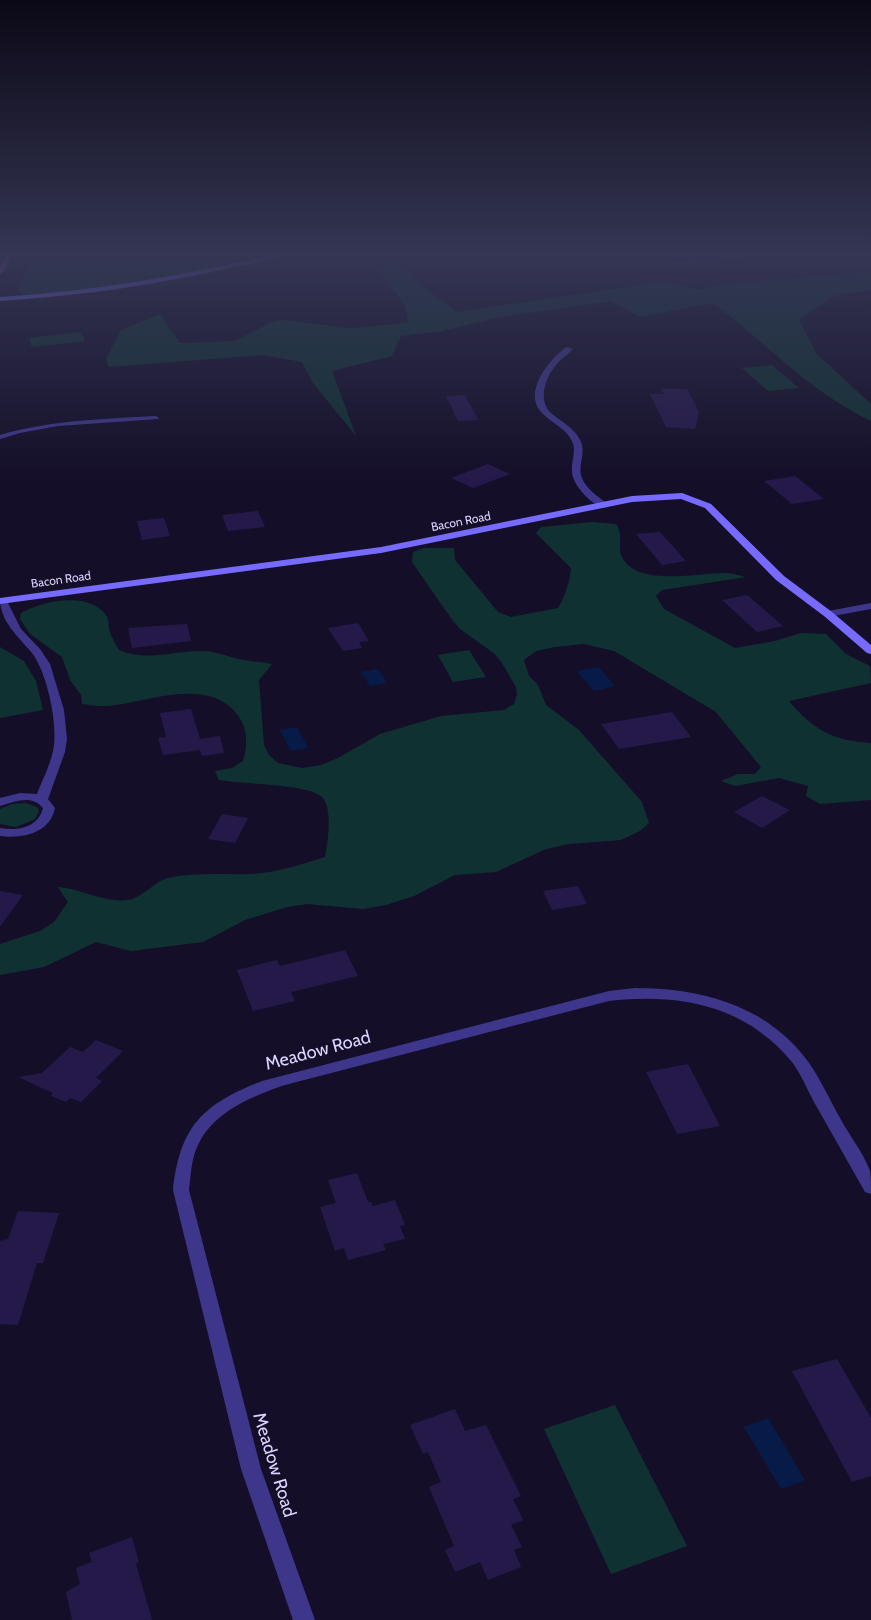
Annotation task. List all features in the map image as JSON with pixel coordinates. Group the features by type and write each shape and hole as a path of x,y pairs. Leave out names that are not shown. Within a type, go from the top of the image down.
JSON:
{"street":[{"path":"569,349 559,356 546,372 539,390 539,403 547,414 569,430 578,442 576,474 582,487 603,505"},
{"name":"Bacon Road","path":"1,601 381,550 603,505 662,496 682,496 699,501 714,510 780,578 828,614 871,651"},
{"path":"1,601 16,630 36,651 45,664 58,710 61,739 59,752 41,800"},
{"path":"828,614 871,606"},
{"path":"0,802 16,797 41,800 49,808 49,814 40,825 23,832 0,832"},
{"name":"Meadow Road","path":"304,1620 251,1469 182,1190 184,1161 192,1142 202,1124 226,1104 252,1090 292,1077 609,996 636,991 661,991 702,999 743,1012 770,1030 798,1059 871,1186"}],"lane":[{"path":"0,436 72,422 156,418"}],"green space":[{"path":"124,329 170,329 180,343 235,341 258,329 451,329 401,336 392,356 332,371 356,436 313,383 302,362 261,355 109,367 106,359 121,330"},
{"path":"745,329 804,329 817,354 871,404 871,421 828,396"},
{"path":"81,332 85,341 32,347 29,338"},
{"path":"772,365 799,388 768,391 742,368"},
{"path":"593,522 616,524 620,532 622,557 630,567 641,572 671,576 732,573 746,577 662,590 656,596 664,609 735,648 775,641 801,633 826,634 846,654 870,666 871,683 789,701 807,720 825,732 846,740 871,743 871,800 820,804 806,796 808,786 779,778 735,786 721,781 738,774 755,774 761,767 716,712 614,651 584,644 555,647 536,651 524,660 529,676 538,685 546,705 579,730 642,802 649,823 640,831 621,840 569,844 546,849 496,872 455,875 414,896 386,905 363,909 307,904 287,907 245,920 203,942 131,951 96,942 44,967 0,975 0,944 40,931 54,922 68,902 58,887 111,900 128,900 133,899 163,880 178,876 260,873 289,868 325,857 329,817 328,809 322,797 304,789 219,780 215,771 232,768 243,761 246,749 245,731 241,719 225,703 211,697 196,694 180,694 112,706 82,704 81,695 70,680 62,657 30,634 20,619 21,613 41,605 64,600 88,602 107,616 109,630 119,650 149,656 206,651 272,664 259,680 264,745 269,755 278,763 302,768 321,765 336,759 380,734 441,716 504,710 514,704 517,694 516,687 502,663 495,654 460,629 453,621 412,562 413,552 424,548 454,548 455,560 498,612 511,617 558,608 567,589 571,568 536,533 541,527"},
{"path":"0,647 24,661 36,681 43,710 0,718"},
{"path":"469,650 486,677 453,682 438,655"},
{"path":"26,803 37,807 39,811 35,819 16,827 0,824 0,809 12,804"},
{"path":"615,1405 687,1546 611,1574 544,1429"}],"water":[{"path":"599,667 615,686 594,691 577,671"},
{"path":"378,669 387,683 370,686 361,672"},
{"path":"297,727 308,748 291,751 280,730"},
{"path":"768,1418 805,1480 781,1489 744,1427"}],"building":[{"path":"661,389 687,389 699,412 695,429 666,427 650,394 664,394"},
{"path":"465,395 478,420 458,421 446,396"},
{"path":"488,464 510,474 473,488 451,478"},
{"path":"795,476 824,499 792,504 764,481"},
{"path":"258,511 265,527 228,531 222,515"},
{"path":"164,518 170,536 142,540 137,521"},
{"path":"660,532 686,561 662,565 636,534"},
{"path":"747,595 783,626 757,632 722,600"},
{"path":"358,623 369,641 359,642 362,648 343,651 328,628"},
{"path":"187,624 191,641 132,648 128,628"},
{"path":"191,709 200,739 220,736 224,753 202,756 200,750 163,755 158,738 166,737 160,713"},
{"path":"672,712 691,737 619,749 601,724"},
{"path":"762,796 790,810 762,828 734,812"},
{"path":"222,814 248,818 235,843 208,839"},
{"path":"578,886 587,904 552,910 543,891"},
{"path":"0,891 23,895 0,927"},
{"path":"345,950 358,976 291,992 295,1001 253,1011 237,970 277,960 280,966"},
{"path":"96,1040 123,1051 96,1078 102,1081 81,1102 70,1098 66,1102 51,1096 53,1093 18,1077 42,1073 70,1047 83,1052"},
{"path":"688,1064 720,1126 677,1134 646,1072"},
{"path":"357,1173 368,1202 371,1202 373,1206 395,1200 405,1225 400,1226 405,1239 383,1244 386,1250 348,1260 344,1248 335,1251 320,1207 336,1203 328,1180"},
{"path":"18,1211 59,1213 43,1263 37,1263 18,1325 0,1324 0,1241 8,1239"},
{"path":"837,1359 871,1418 871,1476 852,1482 792,1371"},
{"path":"455,1409 465,1431 486,1425 521,1496 513,1499 523,1520 511,1525 522,1547 514,1550 521,1567 488,1580 480,1562 455,1572 445,1550 454,1546 429,1487 441,1482 428,1452 423,1454 410,1425"},
{"path":"132,1537 139,1562 136,1564 152,1620 72,1620 66,1592 80,1584 76,1568 92,1562 89,1553"}]}
